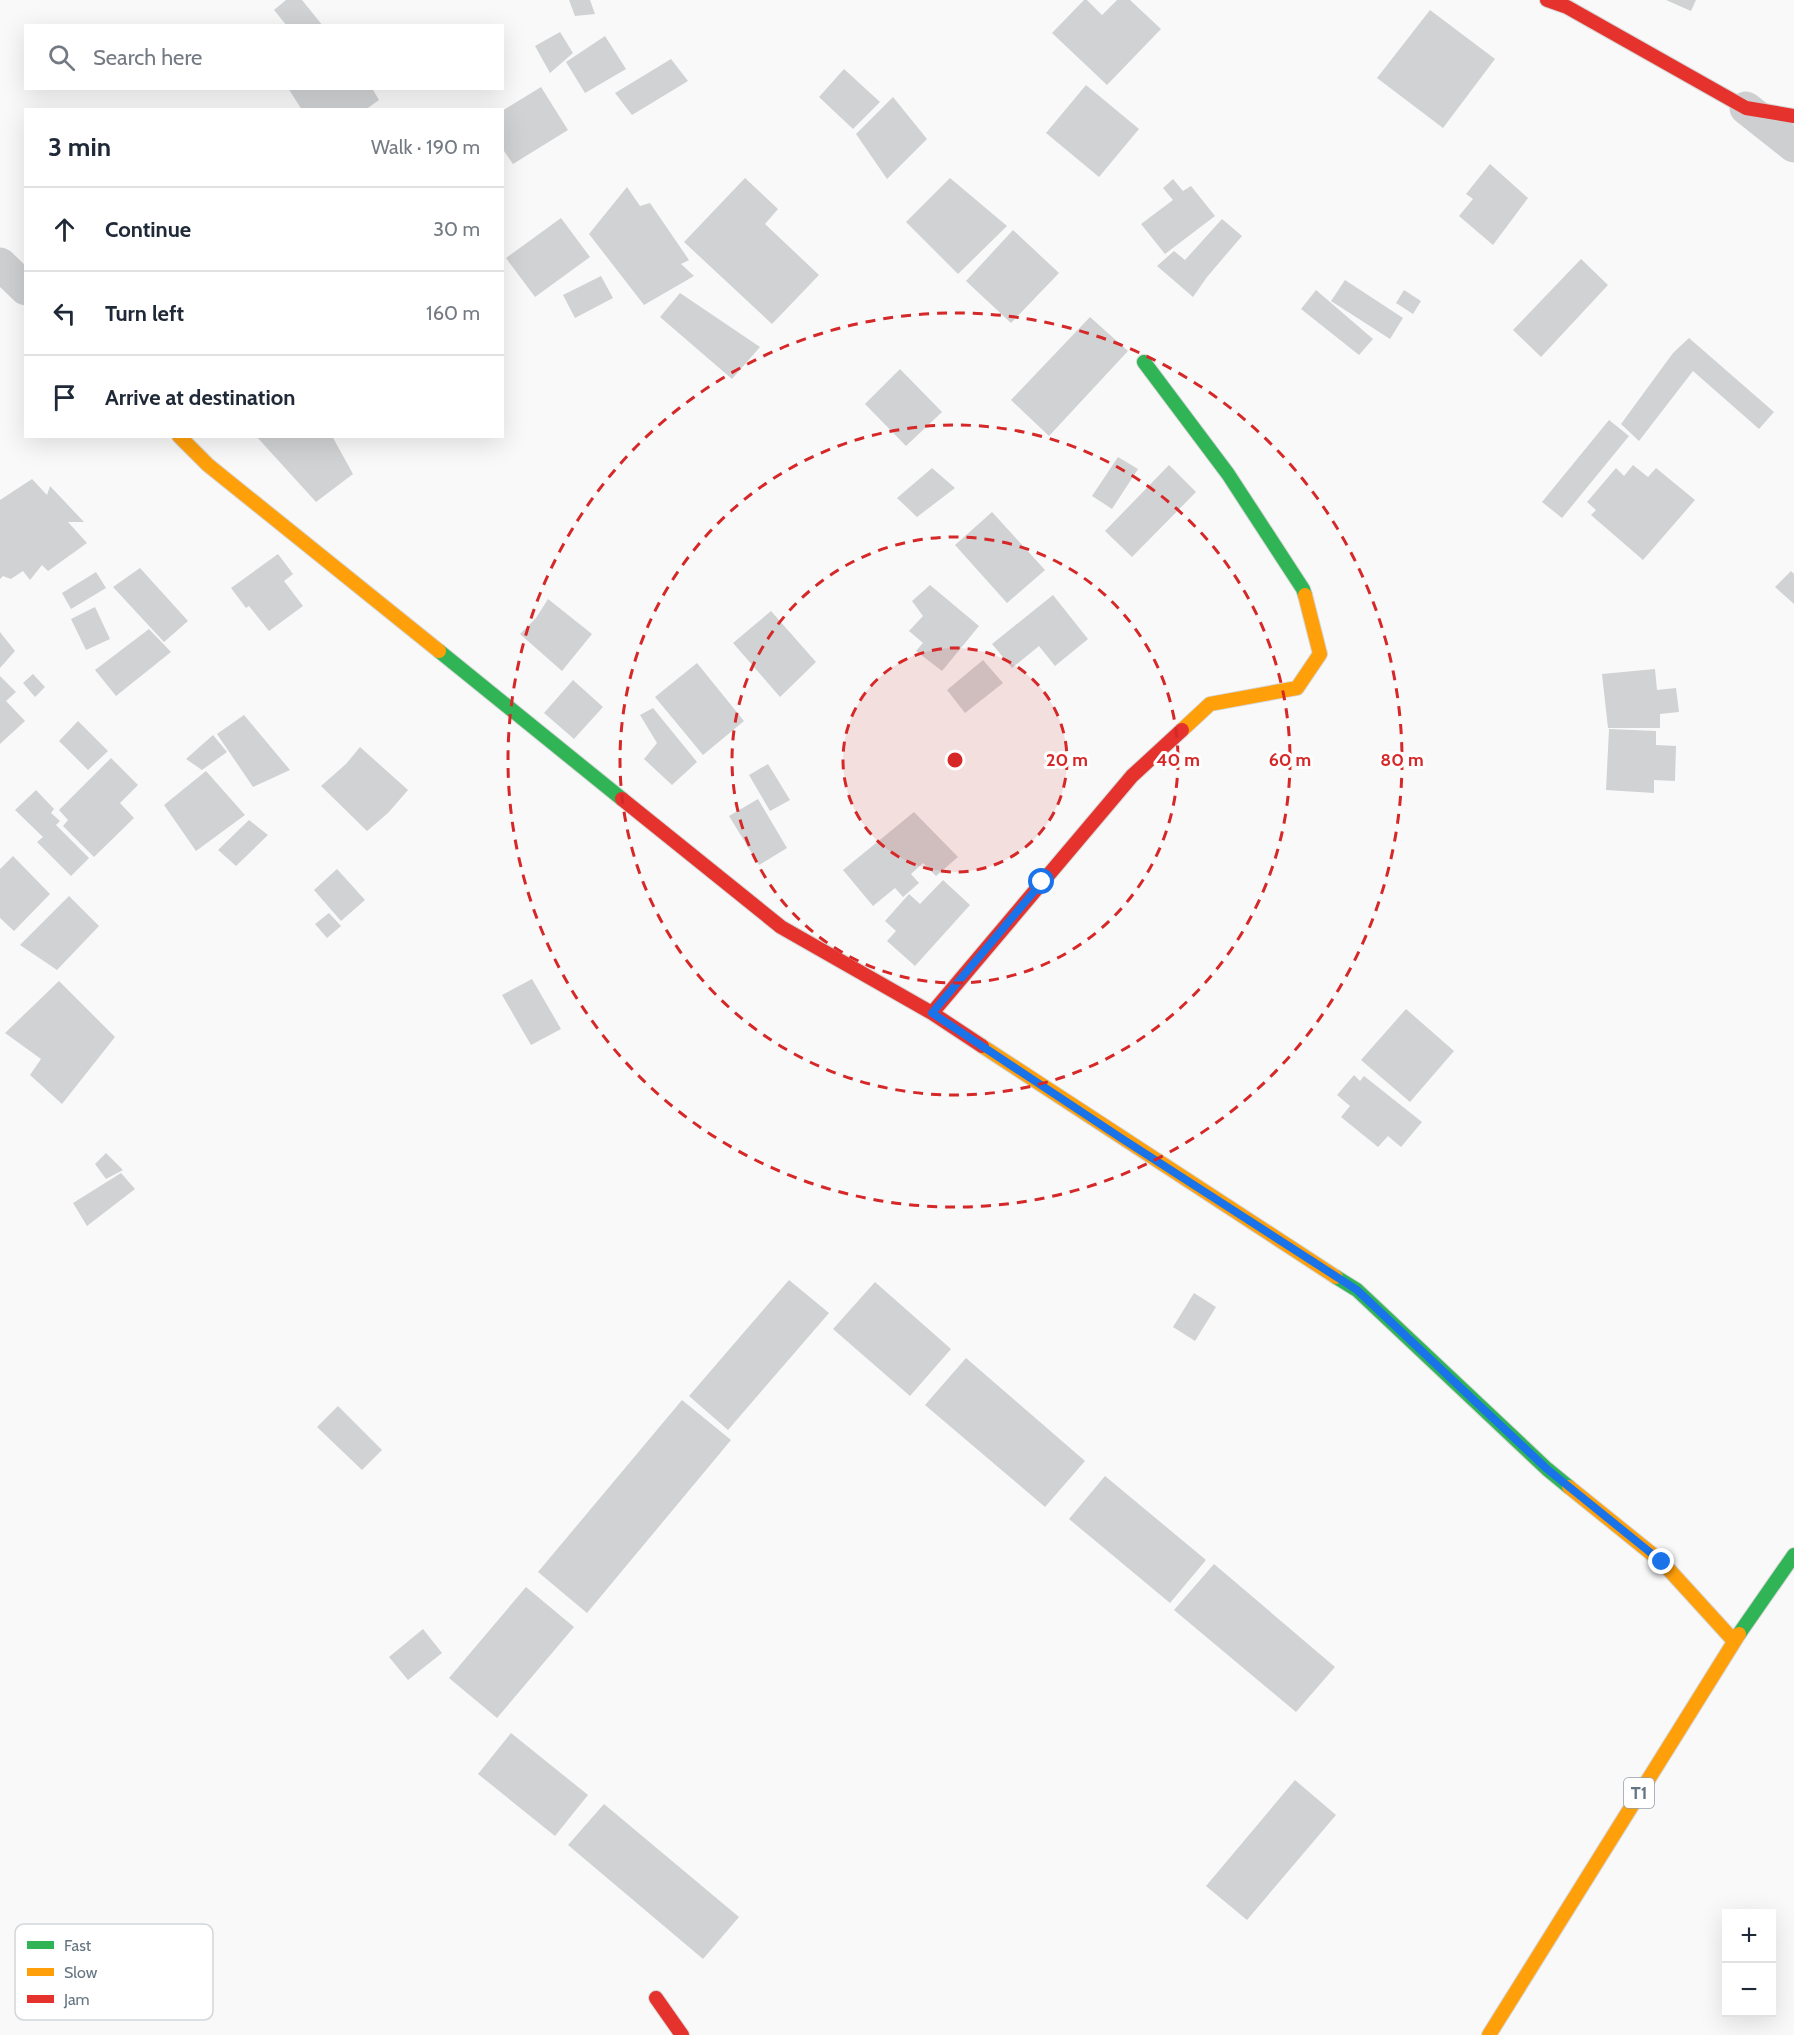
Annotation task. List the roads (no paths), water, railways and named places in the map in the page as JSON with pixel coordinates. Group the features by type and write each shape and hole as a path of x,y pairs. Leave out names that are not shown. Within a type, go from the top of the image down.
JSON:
{"main road":[{"path":"1546,0 1567,7 1746,108 1794,116"},
{"path":"932,1013 1132,776 1210,704 1297,688 1320,654 1303,589 1228,474 1144,362"},
{"path":"181,438 217,472 781,927 932,1013 1357,1290 1547,1469 1662,1562 1734,1641"},
{"name":"T1","path":"1489,2035 1734,1641 1794,1555"},
{"path":"656,1998 682,2035"}],"street":[{"path":"1746,108 1794,146"},
{"path":"0,264 24,287"}]}
